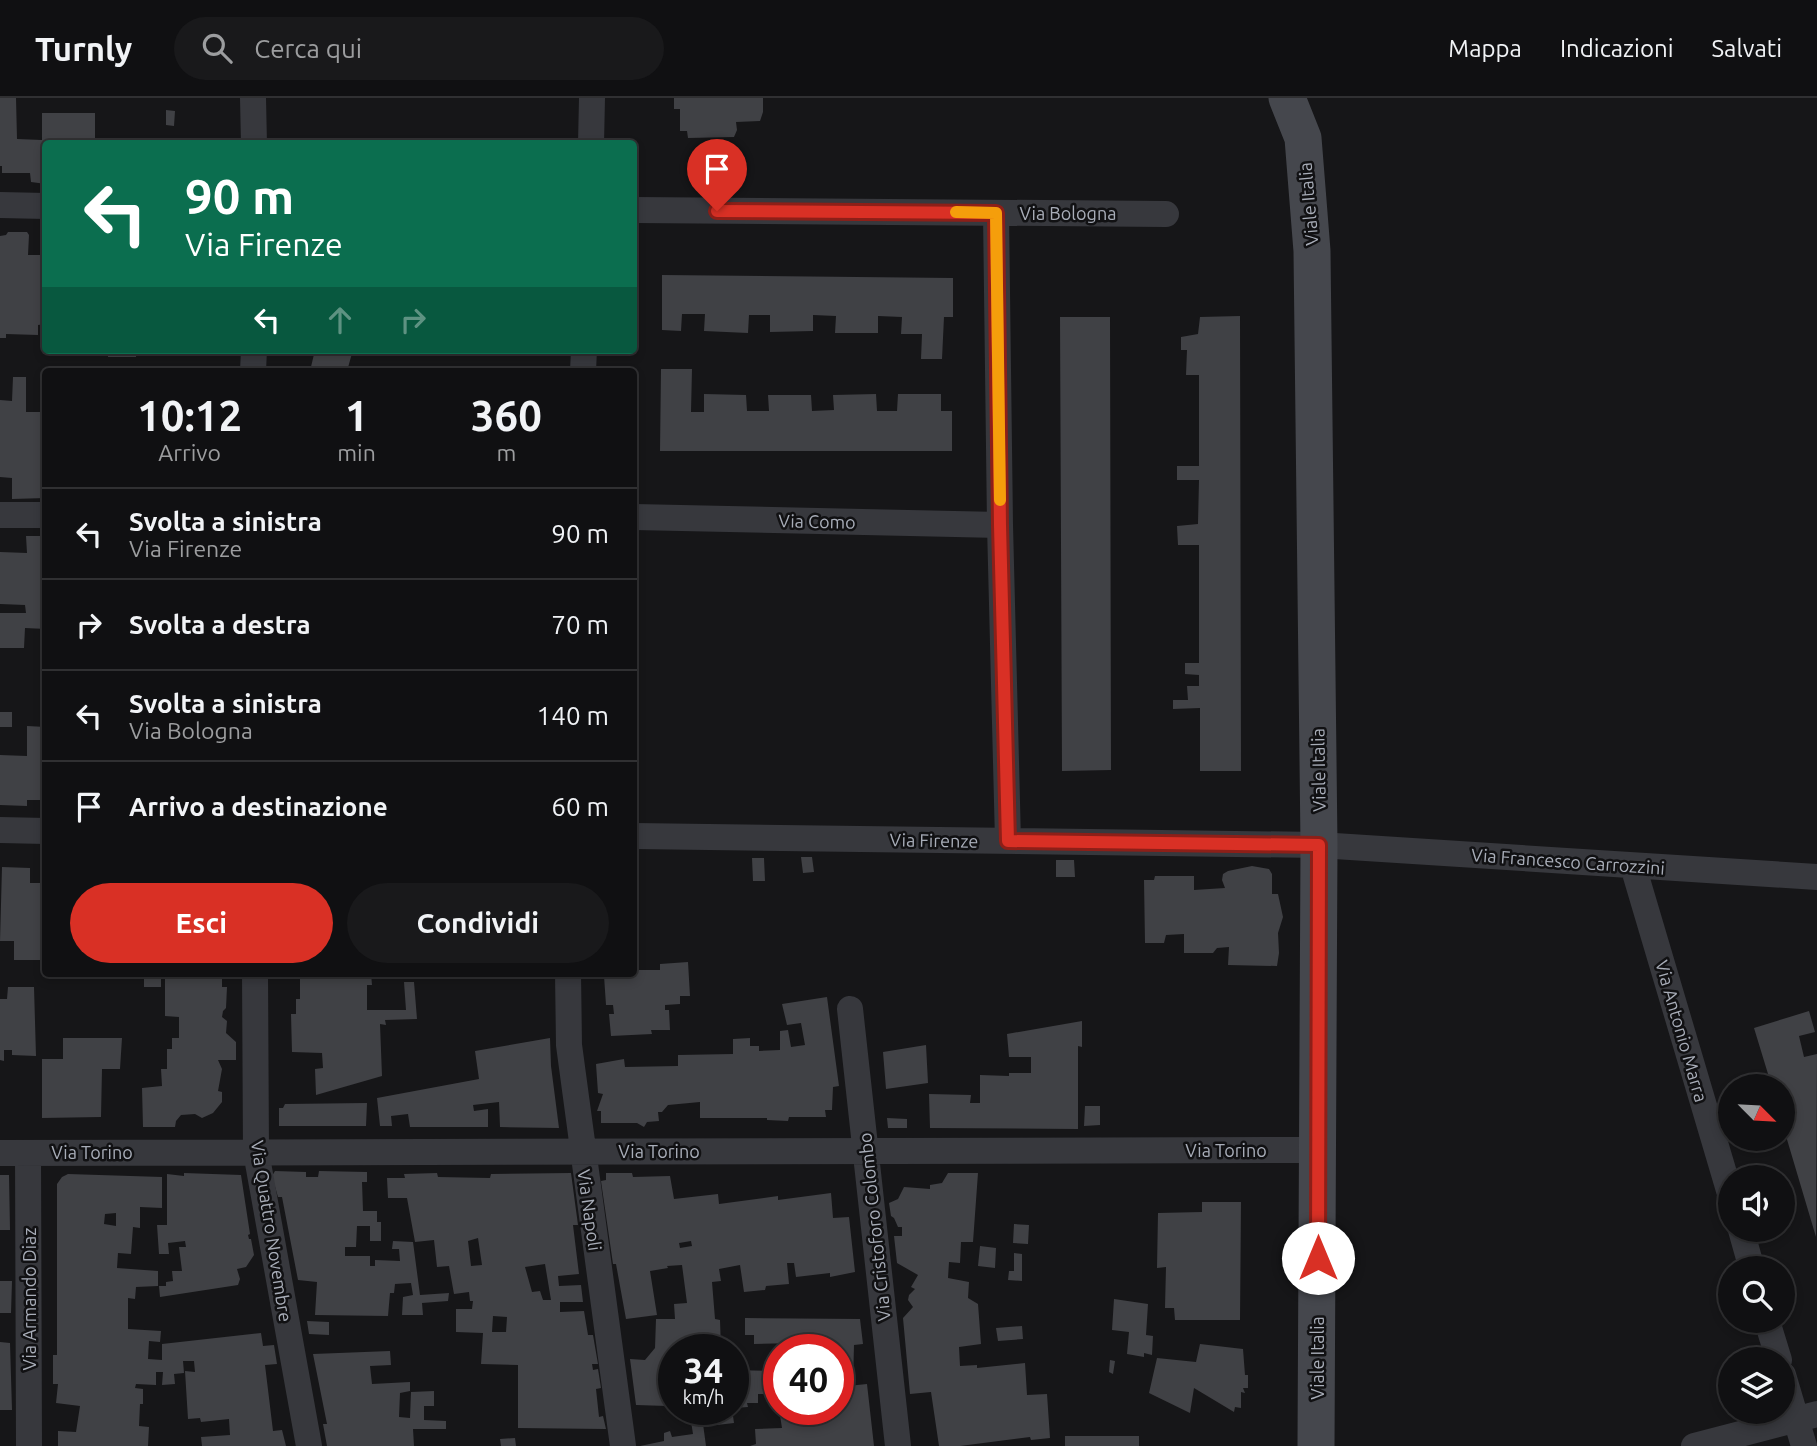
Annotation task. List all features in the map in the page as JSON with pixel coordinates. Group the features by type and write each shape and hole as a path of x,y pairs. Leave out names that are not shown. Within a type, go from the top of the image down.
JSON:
{"street":[{"path":"253,98 254,140"},
{"path":"591,140 592,98"},
{"name":"Viale Italia","path":"1287,98 1303,138 1312,251 1319,845 1317,1446"},
{"path":"0,205 42,206"},
{"name":"Via Bologna","path":"637,210 1166,214"},
{"path":"996,213 1008,841"},
{"path":"0,515 42,515"},
{"name":"Via Como","path":"637,517 1000,525"},
{"path":"0,830 42,831"},
{"name":"Via Firenze","path":"637,836 1319,845"},
{"name":"Via Francesco Carrozzini","path":"1319,845 1817,877"},
{"name":"Via Antonio Marra","path":"1633,866 1722,1165"},
{"name":"Via Quattro Novembre","path":"255,977 256,1152 309,1446"},
{"name":"Via Napoli","path":"568,977 569,1045 622,1446"},
{"name":"Via Cristoforo Colombo","path":"850,1009 898,1446"},
{"name":"Via Torino","path":"0,1153 1318,1150"},
{"name":"Via Armando Diaz","path":"28,1153 29,1446"},
{"path":"1795,1396 1807,1417 1804,1446"},
{"path":"1694,1446 1807,1417"}],"building":[{"path":"0,98 16,98 17,139 42,140 42,183 31,182 30,173 2,173"},
{"path":"674,98 763,98 763,112 760,121 736,122 734,137 688,138 687,131 680,131 680,109 674,109"},
{"path":"166,110 175,111 174,126 166,125"},
{"path":"42,113 95,113 95,140 42,140"},
{"path":"8,232 27,232 28,255 42,255 42,324 38,325 38,335 6,334 6,338 0,338 0,236"},
{"path":"662,275 953,278 953,317 944,317 942,359 921,359 922,334 901,334 902,317 878,316 878,333 835,333 836,316 813,315 813,331 770,332 770,315 749,315 748,333 704,331 705,314 682,314 681,331 662,330"},
{"path":"1240,316 1241,771 1200,771 1200,708 1173,709 1173,700 1188,700 1187,686 1199,686 1199,675 1185,674 1185,663 1199,663 1199,545 1178,545 1177,526 1198,524 1199,480 1177,480 1177,466 1199,466 1199,375 1186,375 1187,350 1181,350 1181,337 1198,334 1200,317"},
{"path":"1060,317 1110,317 1111,770 1062,771"},
{"path":"108,354 136,354 136,357 108,357"},
{"path":"314,354 352,354 348,368 311,368"},
{"path":"661,369 692,369 691,412 704,412 704,394 746,395 747,411 769,411 768,395 811,395 812,411 834,410 833,395 876,394 877,411 897,411 898,394 941,394 941,411 952,411 952,451 660,451"},
{"path":"13,377 26,377 26,412 42,412 42,498 12,499 12,478 0,477 0,400 12,401"},
{"path":"26,536 42,536 42,629 25,628 24,648 0,648 0,613 26,613 25,605 0,604 0,552 27,553"},
{"path":"0,712 12,712 12,727 0,727"},
{"path":"27,726 42,727 42,800 27,800 27,806 0,805 0,755 27,756"},
{"path":"801,857 812,857 814,872 803,873"},
{"path":"752,858 764,858 765,881 753,881"},
{"path":"1056,860 1074,860 1075,877 1056,877"},
{"path":"1252,866 1269,869 1272,874 1272,894 1278,894 1283,917 1278,933 1277,966 1228,965 1229,947 1217,948 1213,953 1184,953 1184,934 1166,935 1164,943 1145,943 1144,880 1154,880 1155,876 1194,876 1194,890 1225,888 1223,874"},
{"path":"2,867 30,868 30,883 41,883 41,960 14,960 14,941 0,941"},
{"path":"688,962 690,996 680,996 680,1004 665,1005 665,1010 669,1010 670,1030 651,1030 652,1034 611,1036 609,1014 614,1014 613,1005 606,1005 604,977 637,977 637,970 660,970 660,964"},
{"path":"144,977 161,977 161,987 144,987"},
{"path":"165,977 222,977 222,987 227,987 226,1008 222,1017 227,1021 226,1033 236,1042 236,1060 218,1060 222,1069 218,1091 222,1092 222,1102 213,1113 202,1118 195,1114 181,1115 175,1127 143,1127 142,1088 162,1086 161,1069 167,1069 167,1049 172,1049 172,1038 179,1038 179,1017 165,1016"},
{"path":"300,977 371,977 372,985 367,985 367,1010 406,1010 404,982 414,982 417,1019 385,1020 386,1025 380,1024 382,1076 316,1095 315,1069 323,1068 322,1053 292,1052 291,1014 296,1014 296,999 300,999"},
{"path":"8,987 34,987 36,1056 12,1055 12,1050 4,1050 4,1061 0,1060 0,999 7,999"},
{"path":"827,997 839,1086 833,1087 832,1110 825,1110 826,1117 789,1117 788,1121 767,1118 700,1118 700,1102 668,1105 662,1112 658,1112 659,1121 647,1122 644,1127 637,1123 601,1123 601,1111 597,1111 603,1094 598,1093 596,1064 624,1059 625,1067 678,1066 678,1055 733,1054 733,1039 750,1038 750,1046 759,1046 759,1051 780,1050 780,1031 788,1030 791,1047 805,1045 801,1023 787,1025 782,1004"},
{"path":"1809,1011 1815,1032 1799,1036 1804,1057 1817,1054 1816,1237 1791,1152 1796,1152 1796,1074 1768,1074 1754,1028"},
{"path":"1082,1021 1082,1047 1078,1046 1078,1129 930,1128 929,1094 971,1095 970,1103 980,1103 980,1075 1009,1076 1009,1073 1031,1073 1031,1057 1009,1057 1007,1034"},
{"path":"63,1038 122,1038 120,1069 102,1069 101,1117 42,1118 42,1059 63,1059"},
{"path":"550,1038 559,1128 500,1127 499,1102 473,1105 474,1111 488,1109 488,1127 410,1127 408,1114 391,1116 392,1126 380,1126 377,1098 479,1079 475,1051"},
{"path":"926,1045 928,1083 886,1089 883,1052"},
{"path":"367,1103 366,1126 279,1126 279,1108 283,1108 285,1104"},
{"path":"1085,1106 1100,1106 1100,1125 1084,1126"},
{"path":"887,1118 907,1119 907,1128 888,1128"},
{"path":"275,1171 306,1172 306,1177 318,1177 319,1171 367,1172 367,1182 362,1182 363,1211 377,1211 377,1222 381,1222 381,1241 370,1241 370,1226 357,1226 356,1247 345,1247 345,1256 370,1256 370,1266 375,1266 375,1260 400,1261 399,1249 392,1249 393,1241 413,1242 420,1295 449,1293 448,1301 422,1303 423,1315 402,1315 403,1297 413,1295 411,1283 395,1284 394,1293 390,1293 388,1316 315,1315 317,1282 298,1280 282,1197 278,1197 272,1176"},
{"path":"184,1173 241,1175 250,1234 248,1235 254,1255 246,1267 237,1269 240,1279 238,1285 160,1297 159,1286 166,1286 166,1282 173,1281 172,1271 182,1271 179,1247 186,1247 185,1241 168,1243 169,1254 159,1254 157,1225 167,1225 167,1174 184,1176"},
{"path":"437,1173 438,1177 490,1178 491,1174 571,1173 578,1225 573,1225 579,1274 558,1276 559,1286 581,1285 583,1302 560,1302 560,1312 584,1311 588,1335 593,1335 598,1364 592,1364 593,1370 598,1369 601,1388 596,1389 599,1417 603,1416 606,1429 518,1428 518,1365 481,1364 483,1333 456,1332 456,1309 472,1309 473,1301 470,1301 469,1292 454,1294 449,1266 437,1267 434,1240 415,1242 407,1198 388,1198 387,1178 405,1178 404,1174","holes":["478,1238 482,1265 471,1266 468,1241","545,1264 551,1300 543,1300 540,1291 532,1292 525,1267","493,1316 507,1317 506,1332 492,1332"]},
{"path":"606,1173 632,1173 633,1177 670,1176 674,1199 718,1194 719,1204 778,1196 778,1200 831,1193 833,1218 849,1217 855,1272 830,1277 830,1273 796,1277 794,1263 787,1263 789,1284 744,1292 740,1265 719,1269 721,1281 712,1282 715,1319 720,1320 720,1334 658,1334 658,1406 636,1405 630,1359 645,1360 655,1348 656,1319 675,1319 674,1304 687,1303 682,1265 650,1271 657,1315 626,1319 616,1264 613,1264 601,1181 606,1180","holes":["691,1241 692,1246 680,1248 679,1243"]},
{"path":"948,1173 978,1173 973,1242 961,1242 960,1263 949,1262 948,1278 969,1282 968,1298 978,1304 981,1344 959,1347 960,1366 977,1365 977,1368 1025,1363 1027,1395 1047,1394 1050,1438 1031,1440 1030,1437 939,1446 931,1392 910,1394 903,1318 913,1307 908,1300 915,1289 911,1287 918,1275 897,1263 894,1236 902,1236 902,1227 898,1227 891,1216 889,1203 898,1199 904,1187 930,1189 930,1185 942,1183"},
{"path":"68,1174 162,1177 162,1208 140,1207 140,1228 133,1227 131,1254 118,1253 117,1268 158,1271 158,1286 136,1287 135,1299 128,1298 128,1329 161,1331 160,1342 149,1341 148,1359 162,1360 162,1344 261,1333 263,1346 274,1345 277,1364 265,1365 273,1431 282,1430 286,1446 202,1446 201,1437 230,1435 229,1419 201,1422 200,1418 188,1419 185,1371 195,1372 194,1361 183,1361 184,1373 174,1374 175,1384 162,1385 163,1372 156,1372 156,1385 136,1384 135,1388 143,1389 139,1426 149,1427 148,1446 58,1446 58,1431 76,1432 80,1406 56,1403 58,1384 53,1384 53,1355 57,1355 57,1184","holes":["116,1213 116,1226 104,1224 105,1214"]},
{"path":"0,1175 9,1175 10,1230 0,1230"},
{"path":"1202,1202 1241,1202 1240,1320 1175,1320 1174,1308 1165,1308 1166,1267 1157,1268 1158,1213 1202,1212"},
{"path":"1014,1224 1029,1225 1028,1244 1013,1243"},
{"path":"980,1246 996,1248 995,1268 978,1266"},
{"path":"1014,1253 1022,1254 1022,1281 1008,1280 1009,1271 1014,1271"},
{"path":"0,1281 12,1281 11,1313 0,1313"},
{"path":"1114,1299 1148,1304 1146,1335 1153,1336 1152,1355 1144,1353 1144,1357 1127,1354 1129,1332 1112,1330"},
{"path":"745,1318 860,1319 863,1344 854,1345 854,1334 763,1334 763,1344 754,1344 754,1335 745,1334"},
{"path":"307,1321 329,1322 329,1335 309,1334"},
{"path":"1022,1326 1023,1339 998,1341 996,1328"},
{"path":"0,1342 10,1343 12,1410 0,1410"},
{"path":"1200,1344 1243,1349 1248,1388 1243,1388 1245,1393 1241,1392 1241,1408 1235,1407 1234,1412 1194,1388 1190,1413 1149,1393 1157,1358 1196,1362"},
{"path":"390,1351 391,1365 370,1366 372,1384 410,1382 410,1391 400,1393 399,1417 410,1418 411,1392 434,1391 434,1406 424,1406 424,1420 446,1421 446,1429 413,1429 414,1446 327,1446 323,1424 327,1424 313,1354"},
{"path":"1110,1360 1115,1361 1113,1374 1109,1372"},
{"path":"749,1370 763,1371 763,1394 758,1394 758,1403 749,1403"},
{"path":"867,1384 874,1446 750,1446 756,1444 755,1429 782,1428 782,1425 854,1425 854,1385"},
{"path":"692,1425 703,1425 706,1446 640,1446 664,1441 664,1433 670,1431 672,1437 693,1434"},
{"path":"1065,1436 1139,1436 1139,1446 1065,1446"},
{"path":"515,1438 516,1446 501,1446 500,1439"}],"slow traffic":[{"path":"956,212 996,213 1000,500"}],"route":[{"path":"717,211 996,213 1008,841 1319,845 1318,1258"}]}
